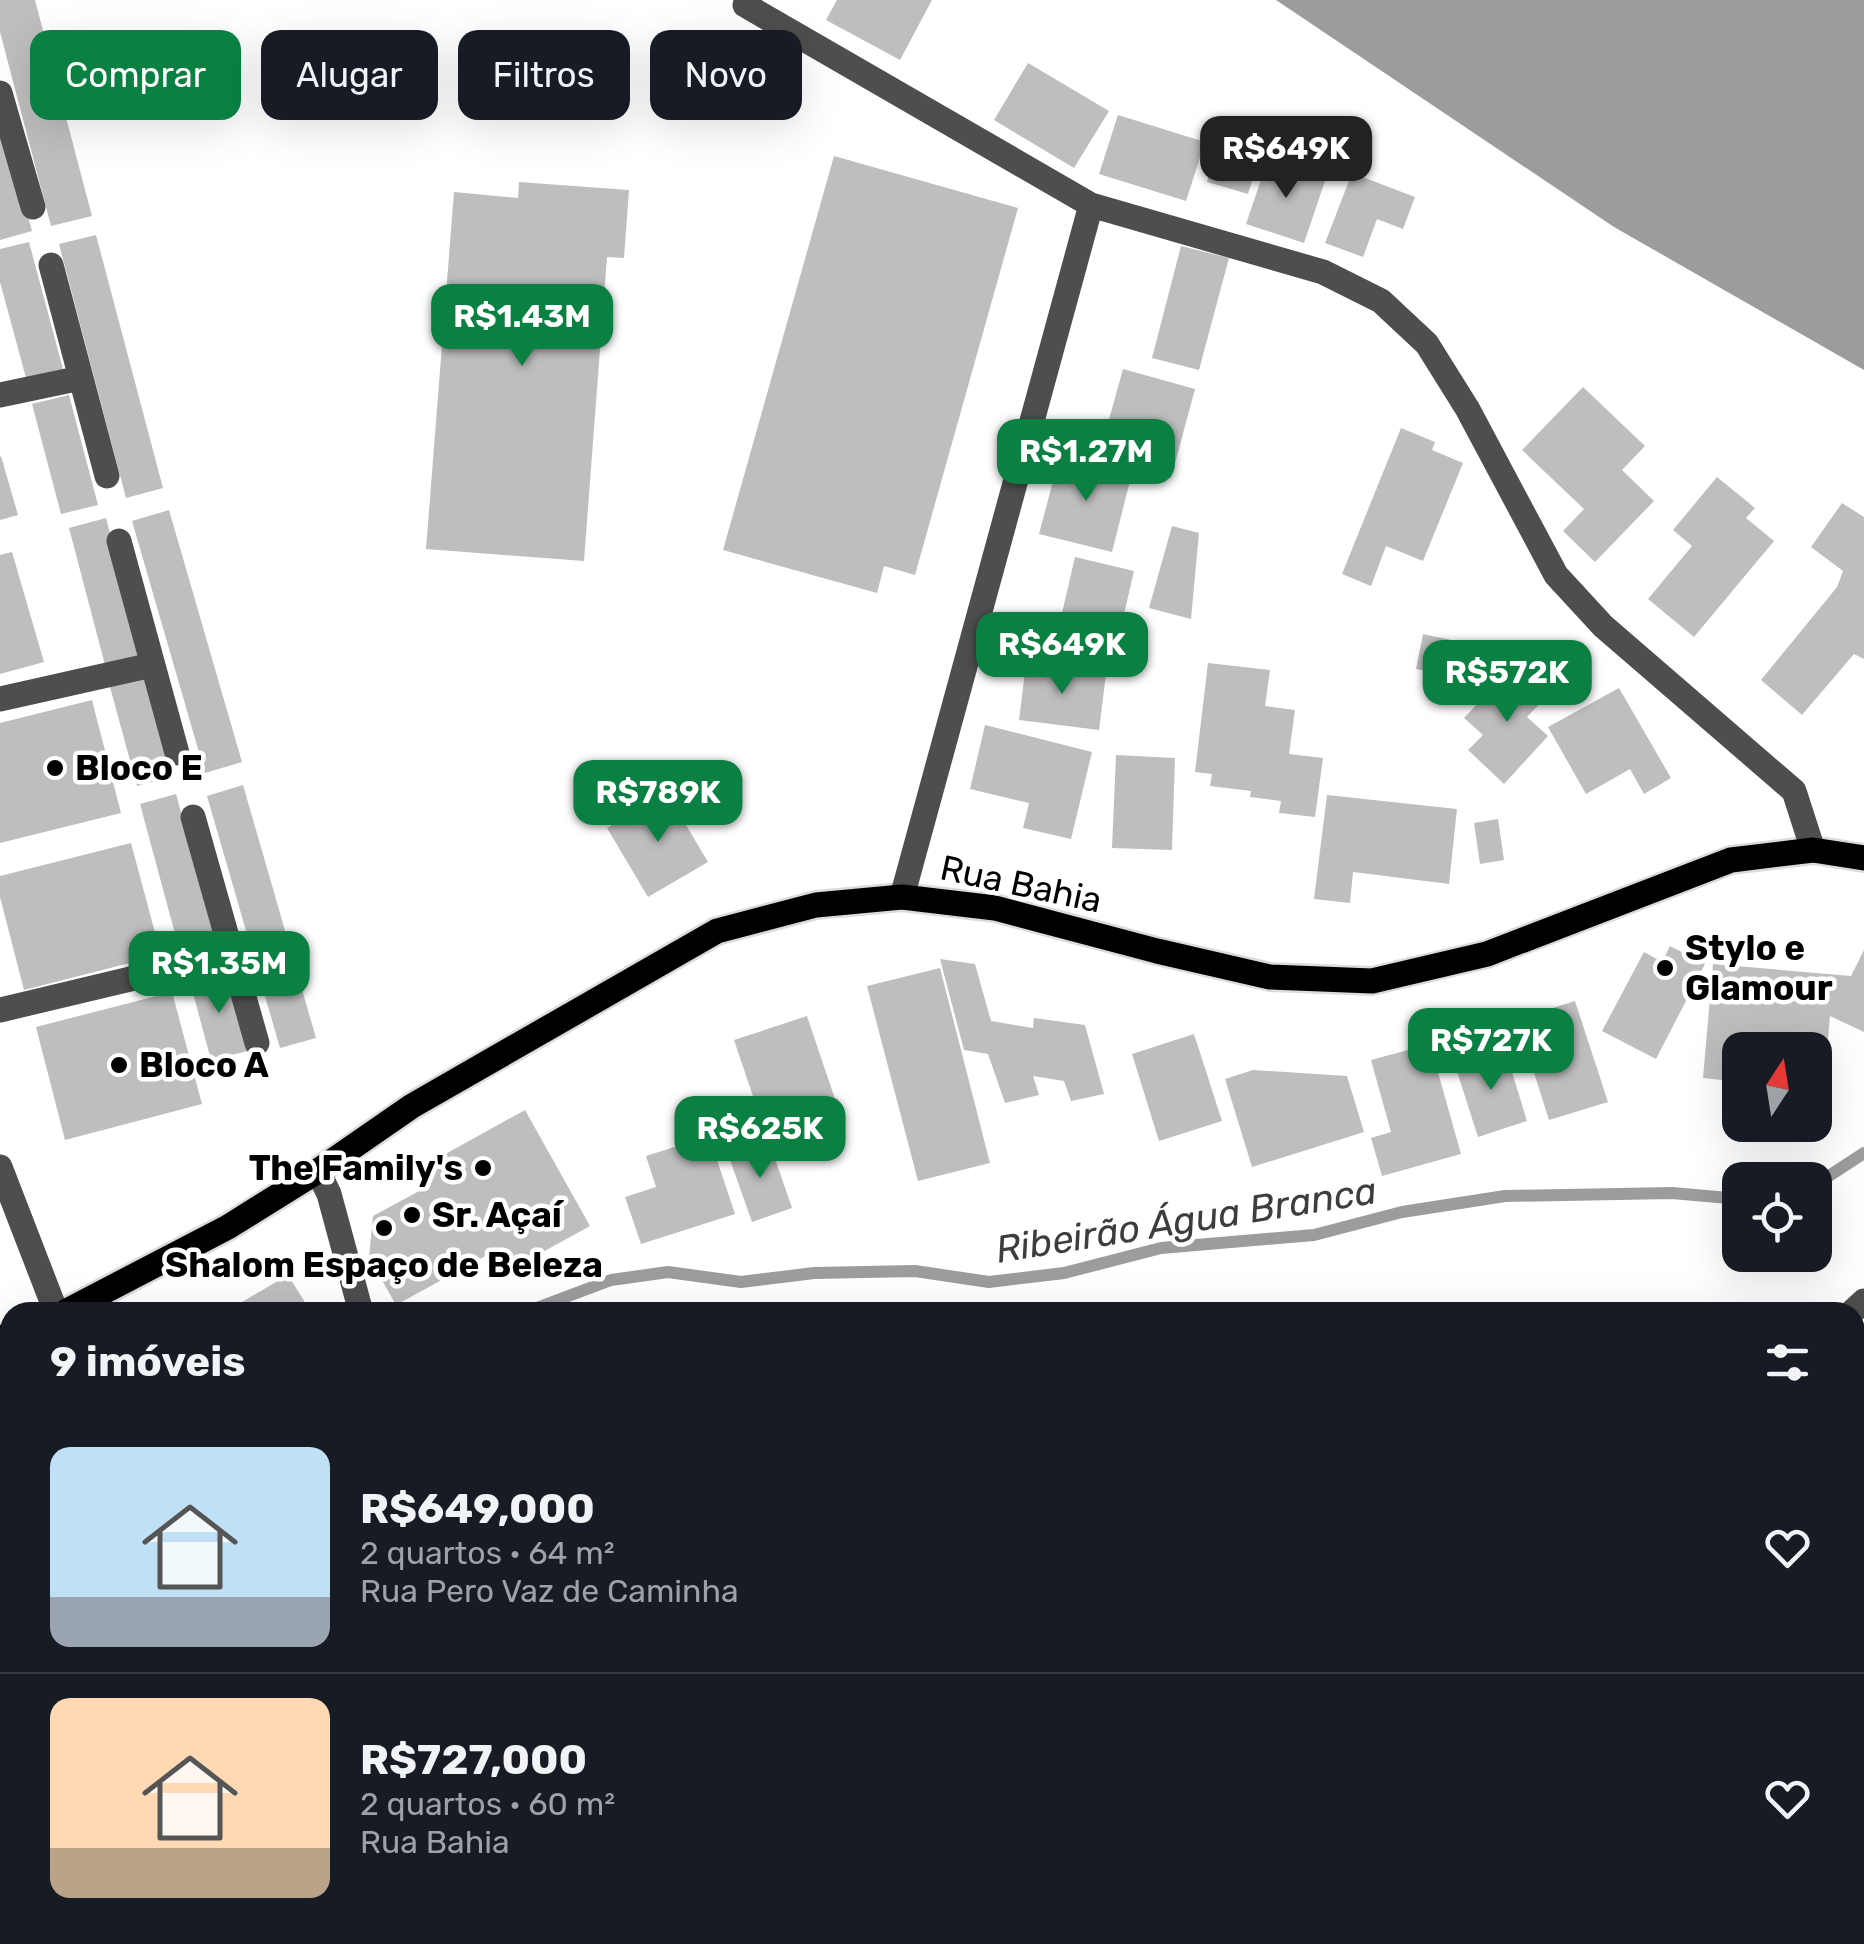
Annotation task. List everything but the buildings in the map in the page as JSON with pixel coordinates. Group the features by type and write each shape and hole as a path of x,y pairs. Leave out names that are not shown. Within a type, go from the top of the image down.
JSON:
{"main road":[{"name":"Rua Bahia","path":"84,1302 228,1227 412,1106 717,931 816,905 902,896 996,908 1270,978 1372,981 1488,954 1731,860 1813,850 1864,858"}],"street":[{"path":"745,5 1091,205 1323,272 1381,301 1427,344 1556,575 1602,626 1794,791 1813,850"},
{"path":"0,94 32,207"},
{"path":"902,896 1091,205"},
{"path":"51,265 107,476"},
{"path":"0,394 81,378"},
{"path":"118,541 177,753"},
{"path":"0,699 152,665"},
{"path":"192,817 257,1043"},
{"path":"0,1010 231,954"},
{"path":"0,1167 52,1302"},
{"path":"318,1171 329,1194 358,1302"}],"shaded area":[{"path":"1276,0 1864,0 1864,370 1614,227"}],"waterway":[{"name":"Ribeirão Água Branca","path":"1832,1174 1864,1153"},
{"name":"Ribeirão Água Branca","path":"553,1302 611,1280 668,1272 741,1282 814,1273 915,1271 989,1282 1064,1273 1161,1248 1314,1235 1402,1212 1505,1196 1672,1193 1722,1197"}],"place":[{"name":"Bloco E","path":"55,768"},
{"name":"Stylo e Glamour","path":"1665,968"},
{"name":"Bloco A","path":"119,1065"},
{"name":"The Family's","path":"483,1168"},
{"name":"Sr. Açaí","path":"412,1215"},
{"name":"Shalom Espaço de Beleza","path":"384,1228"}]}
